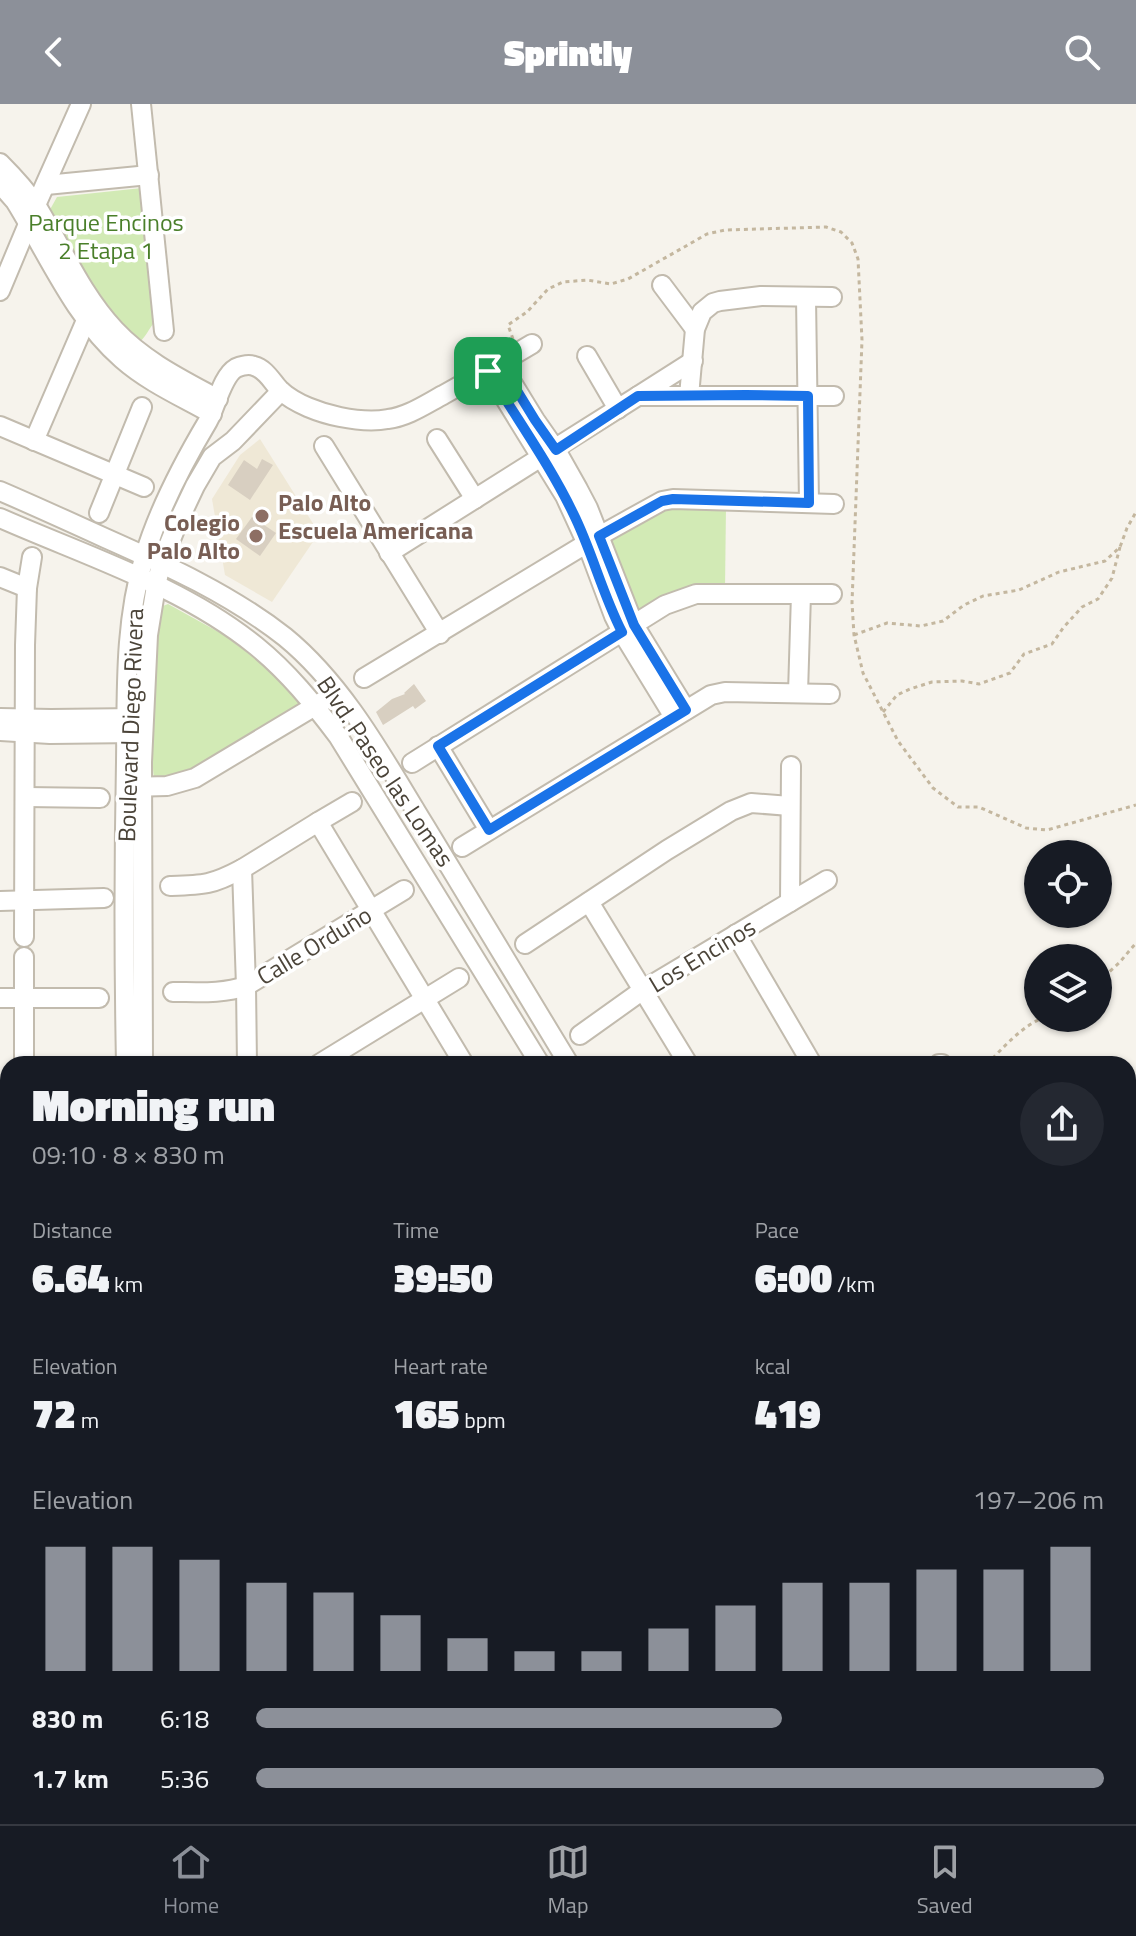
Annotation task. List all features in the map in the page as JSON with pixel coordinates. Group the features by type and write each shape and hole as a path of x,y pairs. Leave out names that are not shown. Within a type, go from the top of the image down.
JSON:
{"street":[{"path":"0,291 81,104"},
{"path":"141,104 164,331"},
{"path":"0,163 20,183 32,214 103,341 215,406"},
{"path":"46,185 149,175"},
{"path":"0,184 32,214"},
{"path":"662,285 695,329"},
{"path":"689,396 695,329 702,312 713,303 761,296 832,297"},
{"path":"806,298 809,503"},
{"path":"34,441 89,312"},
{"name":"Boulevard Diego Rivera","path":"127,1056 134,1013 135,725 129,640 176,481 229,374 245,365 255,366 268,374 281,391 314,411 359,421 390,419 417,409 532,344"},
{"path":"587,356 618,409"},
{"path":"389,553 693,361"},
{"path":"494,367 549,454 565,496 593,540 603,589 680,714"},
{"name":"Boulevard Diego Rivera","path":"153,560 212,457 233,441 281,391"},
{"path":"638,396 834,396"},
{"path":"99,513 142,407"},
{"path":"0,426 144,487"},
{"path":"437,439 475,499"},
{"path":"324,446 440,634"},
{"name":"Blvd. Paseo las Lomas","path":"0,491 207,585 287,639 317,669 338,692 387,765 564,1056"},
{"path":"364,678 662,501 834,504"},
{"path":"0,518 195,605 256,645 286,672 338,736 535,1056"},
{"path":"24,937 27,588 32,557"},
{"path":"0,577 27,588"},
{"path":"412,763 665,605 696,594 832,594"},
{"path":"798,693 801,594"},
{"path":"134,787 167,786 195,778 338,692"},
{"path":"462,847 711,695 830,694"},
{"path":"0,718 25,726"},
{"path":"0,731 25,726 135,725"},
{"path":"438,746 489,830"},
{"path":"790,902 791,766"},
{"path":"26,797 100,798"},
{"path":"170,886 221,881 352,802"},
{"path":"525,944 667,850 741,806 751,803 790,806"},
{"path":"318,822 459,1056"},
{"path":"242,869 247,1056"},
{"name":"Los Encinos","path":"580,1035 643,990 827,880"},
{"name":"Calle Orduño","path":"173,992 216,992 246,986 404,890"},
{"path":"0,901 104,898"},
{"path":"589,902 683,1056"},
{"path":"453,923 476,910"},
{"path":"736,934 807,1056"},
{"path":"24,957 24,1056"},
{"path":"332,1056 459,978"},
{"path":"0,998 99,998"},
{"name":"Boulevard Diego Rivera","path":"134,1013 142,1056"}],"path":[{"path":"883,713 897,695 910,689 932,682 979,684 1010,673 1024,654 1052,644 1082,607 1098,599 1112,578 1120,547 1136,512"},
{"path":"854,635 887,623 921,626 943,621 964,605 983,596 1019,590 1059,572 1105,561 1120,547"},
{"path":"1112,969 1136,943"},
{"path":"995,1056 1024,1029"}],"shaded area":[{"name":"Palo Alto Escuela Americana","path":"260,439 319,533 272,602 225,575 212,499 240,455"}],"green space":[{"name":"Parque Encinos 2 Etapa 1","path":"142,188 157,319 137,345 99,302 47,215 57,197"},
{"path":"665,505 726,507 725,588 637,614 608,540"},
{"path":"168,604 224,635 269,669 307,708 186,778 154,779 152,715 155,670 163,606"}],"building":[{"path":"262,459 273,465 250,500 228,485 244,460 257,469"},
{"name":"Colegio Palo Alto","path":"252,517 276,533 260,556 236,539"},
{"path":"414,684 426,701 383,725 376,712 392,699 405,694"}],"place":[{"name":"Palo Alto Escuela Americana","path":"262,516"},
{"name":"Colegio Palo Alto","path":"256,536"}],"route":[{"path":"500,363 556,450 638,396 808,396 809,503 673,499 652,505 599,536 634,625 686,710 489,830 438,746 622,632 565,496 488,371 500,363"}]}
